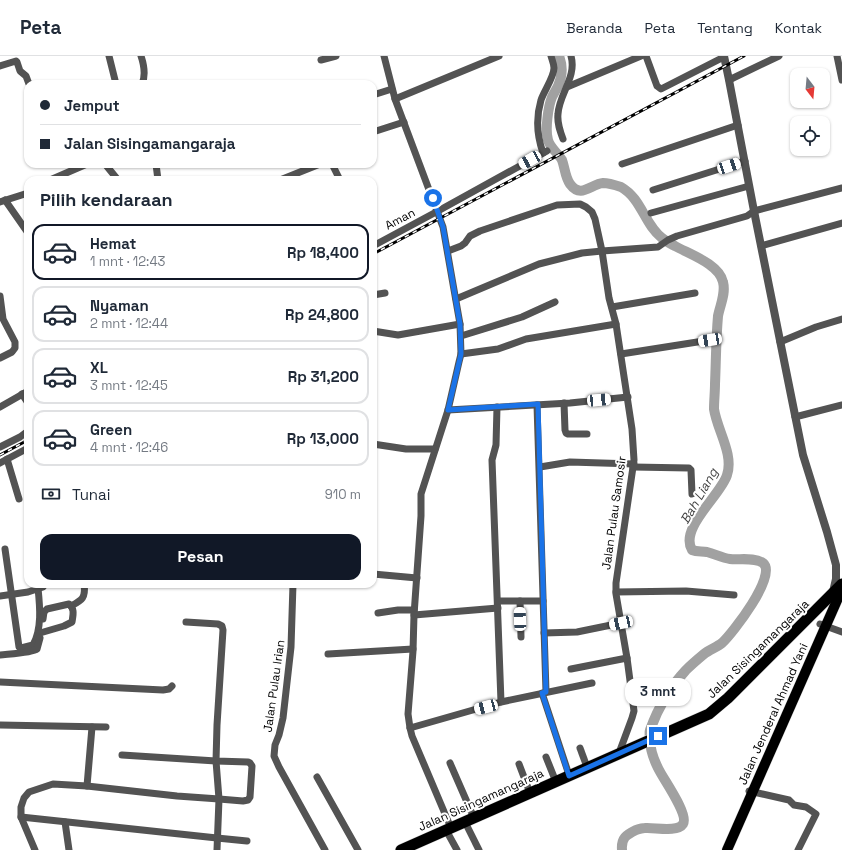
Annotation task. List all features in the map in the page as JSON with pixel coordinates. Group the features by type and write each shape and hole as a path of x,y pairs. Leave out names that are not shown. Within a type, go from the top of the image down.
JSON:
{"highway":[{"name":"Jalan Sisingamangaraja","path":"401,850 709,714 728,698 837,591 842,584"}],"main road":[{"name":"Jalan Jenderal Ahmad Yani","path":"726,850 837,591"}],"street":[{"path":"109,56 115,80"},
{"path":"141,56 145,68 144,80"},
{"path":"321,60 336,56"},
{"path":"384,56 395,99 443,227 460,324 461,354 448,410 421,494 421,516 408,714 412,736 457,850"},
{"path":"395,99 499,56"},
{"name":"Aman","path":"377,244 545,152 539,136 538,112 541,100 553,74 554,68 551,56"},
{"path":"563,139 558,125 558,114 560,103 572,73 571,56"},
{"path":"567,87 641,56"},
{"path":"646,56 657,86 661,89 724,56 803,455 836,565 837,591"},
{"path":"729,80 779,56"},
{"path":"837,56 842,80"},
{"path":"0,66 16,61 20,71 26,75 28,80"},
{"path":"377,94 392,89"},
{"path":"377,131 404,122"},
{"path":"622,164 738,125"},
{"path":"653,190 745,161"},
{"path":"59,176 78,168"},
{"path":"108,168 115,176"},
{"path":"300,176 313,168"},
{"path":"651,213 749,186"},
{"path":"456,298 539,264 602,251 658,247 677,236 747,216 754,211 842,188"},
{"path":"24,194 2,201 24,228"},
{"name":"Jalan Pulau Samosir","path":"448,251 461,246 470,236 480,231 557,205 580,204 592,212 595,219 602,251 609,298 616,324 632,429 633,466 616,583 616,592 634,711 620,753"},
{"path":"761,246 842,223"},
{"path":"377,294 385,293"},
{"path":"612,308 695,293"},
{"path":"0,296 4,319 15,348 12,352 0,358"},
{"path":"461,336 522,317 555,302"},
{"path":"780,342 816,327 842,319"},
{"path":"377,332 398,335 460,324"},
{"path":"461,354 498,349 526,340 616,324"},
{"path":"621,354 710,340"},
{"path":"0,407 24,393"},
{"path":"448,410 497,408 628,397"},
{"path":"564,403 566,433 587,434"},
{"path":"538,404 544,633 544,693 569,776"},
{"path":"795,417 842,405"},
{"path":"497,408 496,445 492,460 501,702"},
{"path":"0,447 24,434"},
{"path":"377,445 406,449 435,449"},
{"path":"0,462 24,450"},
{"path":"7,459 18,499"},
{"path":"540,467 570,462 689,468 691,470 692,494"},
{"path":"0,596 11,594 28,592 38,588 39,625 33,645 21,648 19,647 11,594 5,549"},
{"path":"836,565 842,572"},
{"path":"377,574 417,578"},
{"path":"0,655 35,651 38,647 44,612 46,610 69,604 71,606 80,601 85,592 84,588"},
{"name":"Jalan Pulau Irian","path":"294,588 291,647 283,718 275,745 274,756 325,850"},
{"path":"616,592 686,591 734,595"},
{"path":"378,613 398,610 414,612 520,601 543,601"},
{"path":"520,601 521,637"},
{"path":"40,633 72,622 74,612 71,606"},
{"path":"186,622 218,624 222,626 223,630 216,761 219,799 217,850"},
{"path":"544,633 577,632 621,623"},
{"path":"823,625 842,632"},
{"path":"328,654 413,649"},
{"path":"571,669 627,658"},
{"path":"0,682 163,690 169,689 172,686"},
{"path":"410,728 501,702 592,683"},
{"path":"0,725 106,727"},
{"path":"87,786 92,727"},
{"path":"580,748 587,767"},
{"path":"35,850 21,817 21,807 24,798 29,792 53,784 244,801 248,800 250,797 252,766 248,762 122,755"},
{"path":"546,757 556,782"},
{"path":"450,763 479,850"},
{"path":"519,764 530,794"},
{"path":"317,777 358,850"},
{"path":"752,791 789,800 794,805 806,807 816,814 798,850"},
{"path":"21,817 247,841"},
{"path":"65,822 69,850"}],"waterway":[{"name":"Bah Liang","path":"559,56 561,75 549,107 547,118 547,136 550,146 562,160 570,184 574,188 582,191 603,183 621,187 634,198 651,226 662,238 710,265 716,270 723,282 723,295 717,325 714,409 727,450 729,467 723,483 696,522 691,532 690,541 692,550 707,552 730,559 760,561 763,563 766,570 759,591 743,617 722,643 704,654 688,668 675,683 665,698 650,730 653,757 675,796 684,819 683,824 680,827 671,829 642,828 636,830 625,837 622,843 622,850"}],"railway":[{"path":"377,252 744,56"},
{"path":"0,455 24,442"}],"route":[{"path":"433,198 443,227 456,298 461,338 461,354 448,410 497,408 538,404 546,692 542,693 569,776 658,736"}]}
